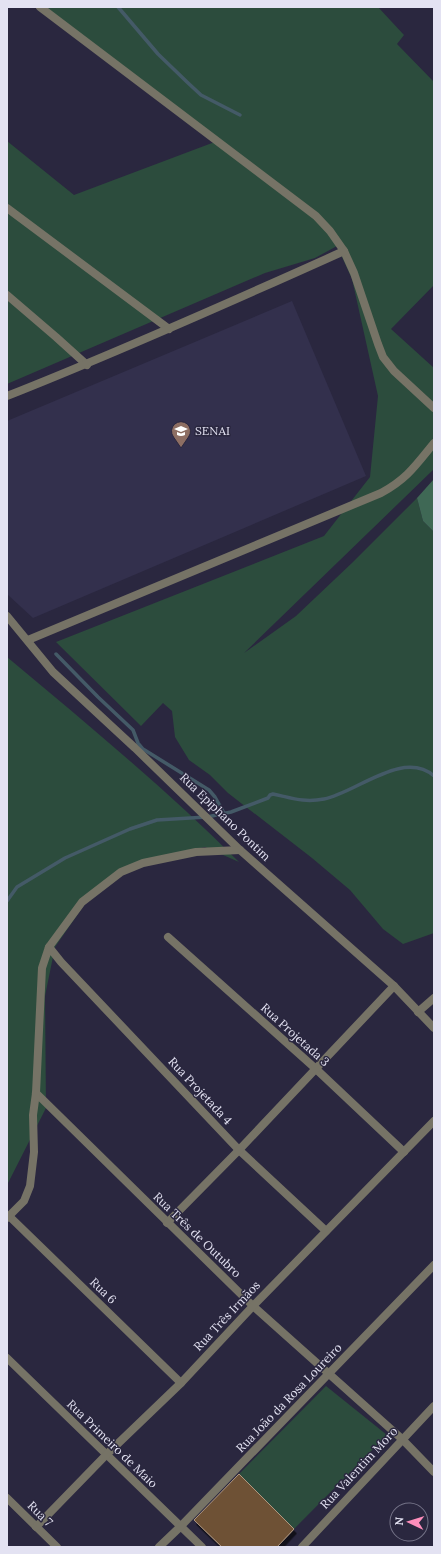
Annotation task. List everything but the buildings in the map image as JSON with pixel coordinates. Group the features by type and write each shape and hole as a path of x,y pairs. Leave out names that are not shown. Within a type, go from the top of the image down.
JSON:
{"street":[{"path":"40,7 316,216 330,231 344,251 354,273 378,344 384,357 394,371 434,408"},
{"path":"7,208 169,329"},
{"path":"7,396 169,329 344,251"},
{"path":"7,295 87,364"},
{"path":"28,640 381,493 396,485 408,474 434,442"},
{"name":"Rua Epiphano Pontim","path":"7,616 53,672 136,748 240,850 394,986 434,1028"},
{"path":"8,1217 24,1201 30,1186 34,1152 33,1115 36,1093 42,968 49,947 82,902 121,872 143,863 196,852 240,850"},
{"name":"Rua Projetada 3","path":"168,937 316,1069 404,1152"},
{"name":"Rua Projetada 4","path":"49,947 61,962 239,1150 326,1231"},
{"path":"167,1223 239,1150 394,986"},
{"path":"418,1012 434,998"},
{"name":"Rua Três de Outubro","path":"36,1093 253,1306 402,1439 434,1472"},
{"name":"Rua Três Irmãos","path":"36,1527 106,1455 181,1383 253,1306 434,1121"},
{"name":"Rua 6","path":"8,1217 181,1383"},
{"name":"Rua João da Rosa Loureiro","path":"159,1547 434,1265"},
{"name":"Rua Primeiro de Maio","path":"7,1358 202,1547"},
{"name":"Rua Valentim Moro","path":"302,1547 434,1406"},
{"name":"Rua 7","path":"7,1498 57,1547"}],"shaded area":[{"name":"SENAI","path":"292,301 366,476 33,618 7,594 7,421"}],"green space":[{"path":"38,7 378,7 404,35 397,44 434,82 434,285 391,329 434,368 434,469 244,653 296,616 417,498 423,521 434,532 434,933 403,944 383,929 350,890 312,858 228,793 210,775 189,760 175,737 172,711 163,703 141,726 56,642 324,536 370,477 378,396 352,279 337,246 315,258 265,273 7,384 7,141 74,195 220,140"},
{"path":"434,479 434,532 423,521 417,498"},
{"path":"7,657 154,782 239,862 205,847 158,858 98,885 55,947 45,996 46,1108 7,1185"},
{"path":"326,1386 387,1435 294,1529 239,1474"}],"waterway":[{"path":"118,7 158,54 201,95 240,115"},
{"path":"56,654 133,730 138,743 143,749 209,790 215,797 224,813"},
{"path":"7,901 17,887 65,858 130,829 157,820 207,817 231,812 268,798 273,794 304,800 324,799 337,795 379,775 408,767 422,769 434,776"}],"place":[{"name":"SENAI","path":"181,448"}]}
